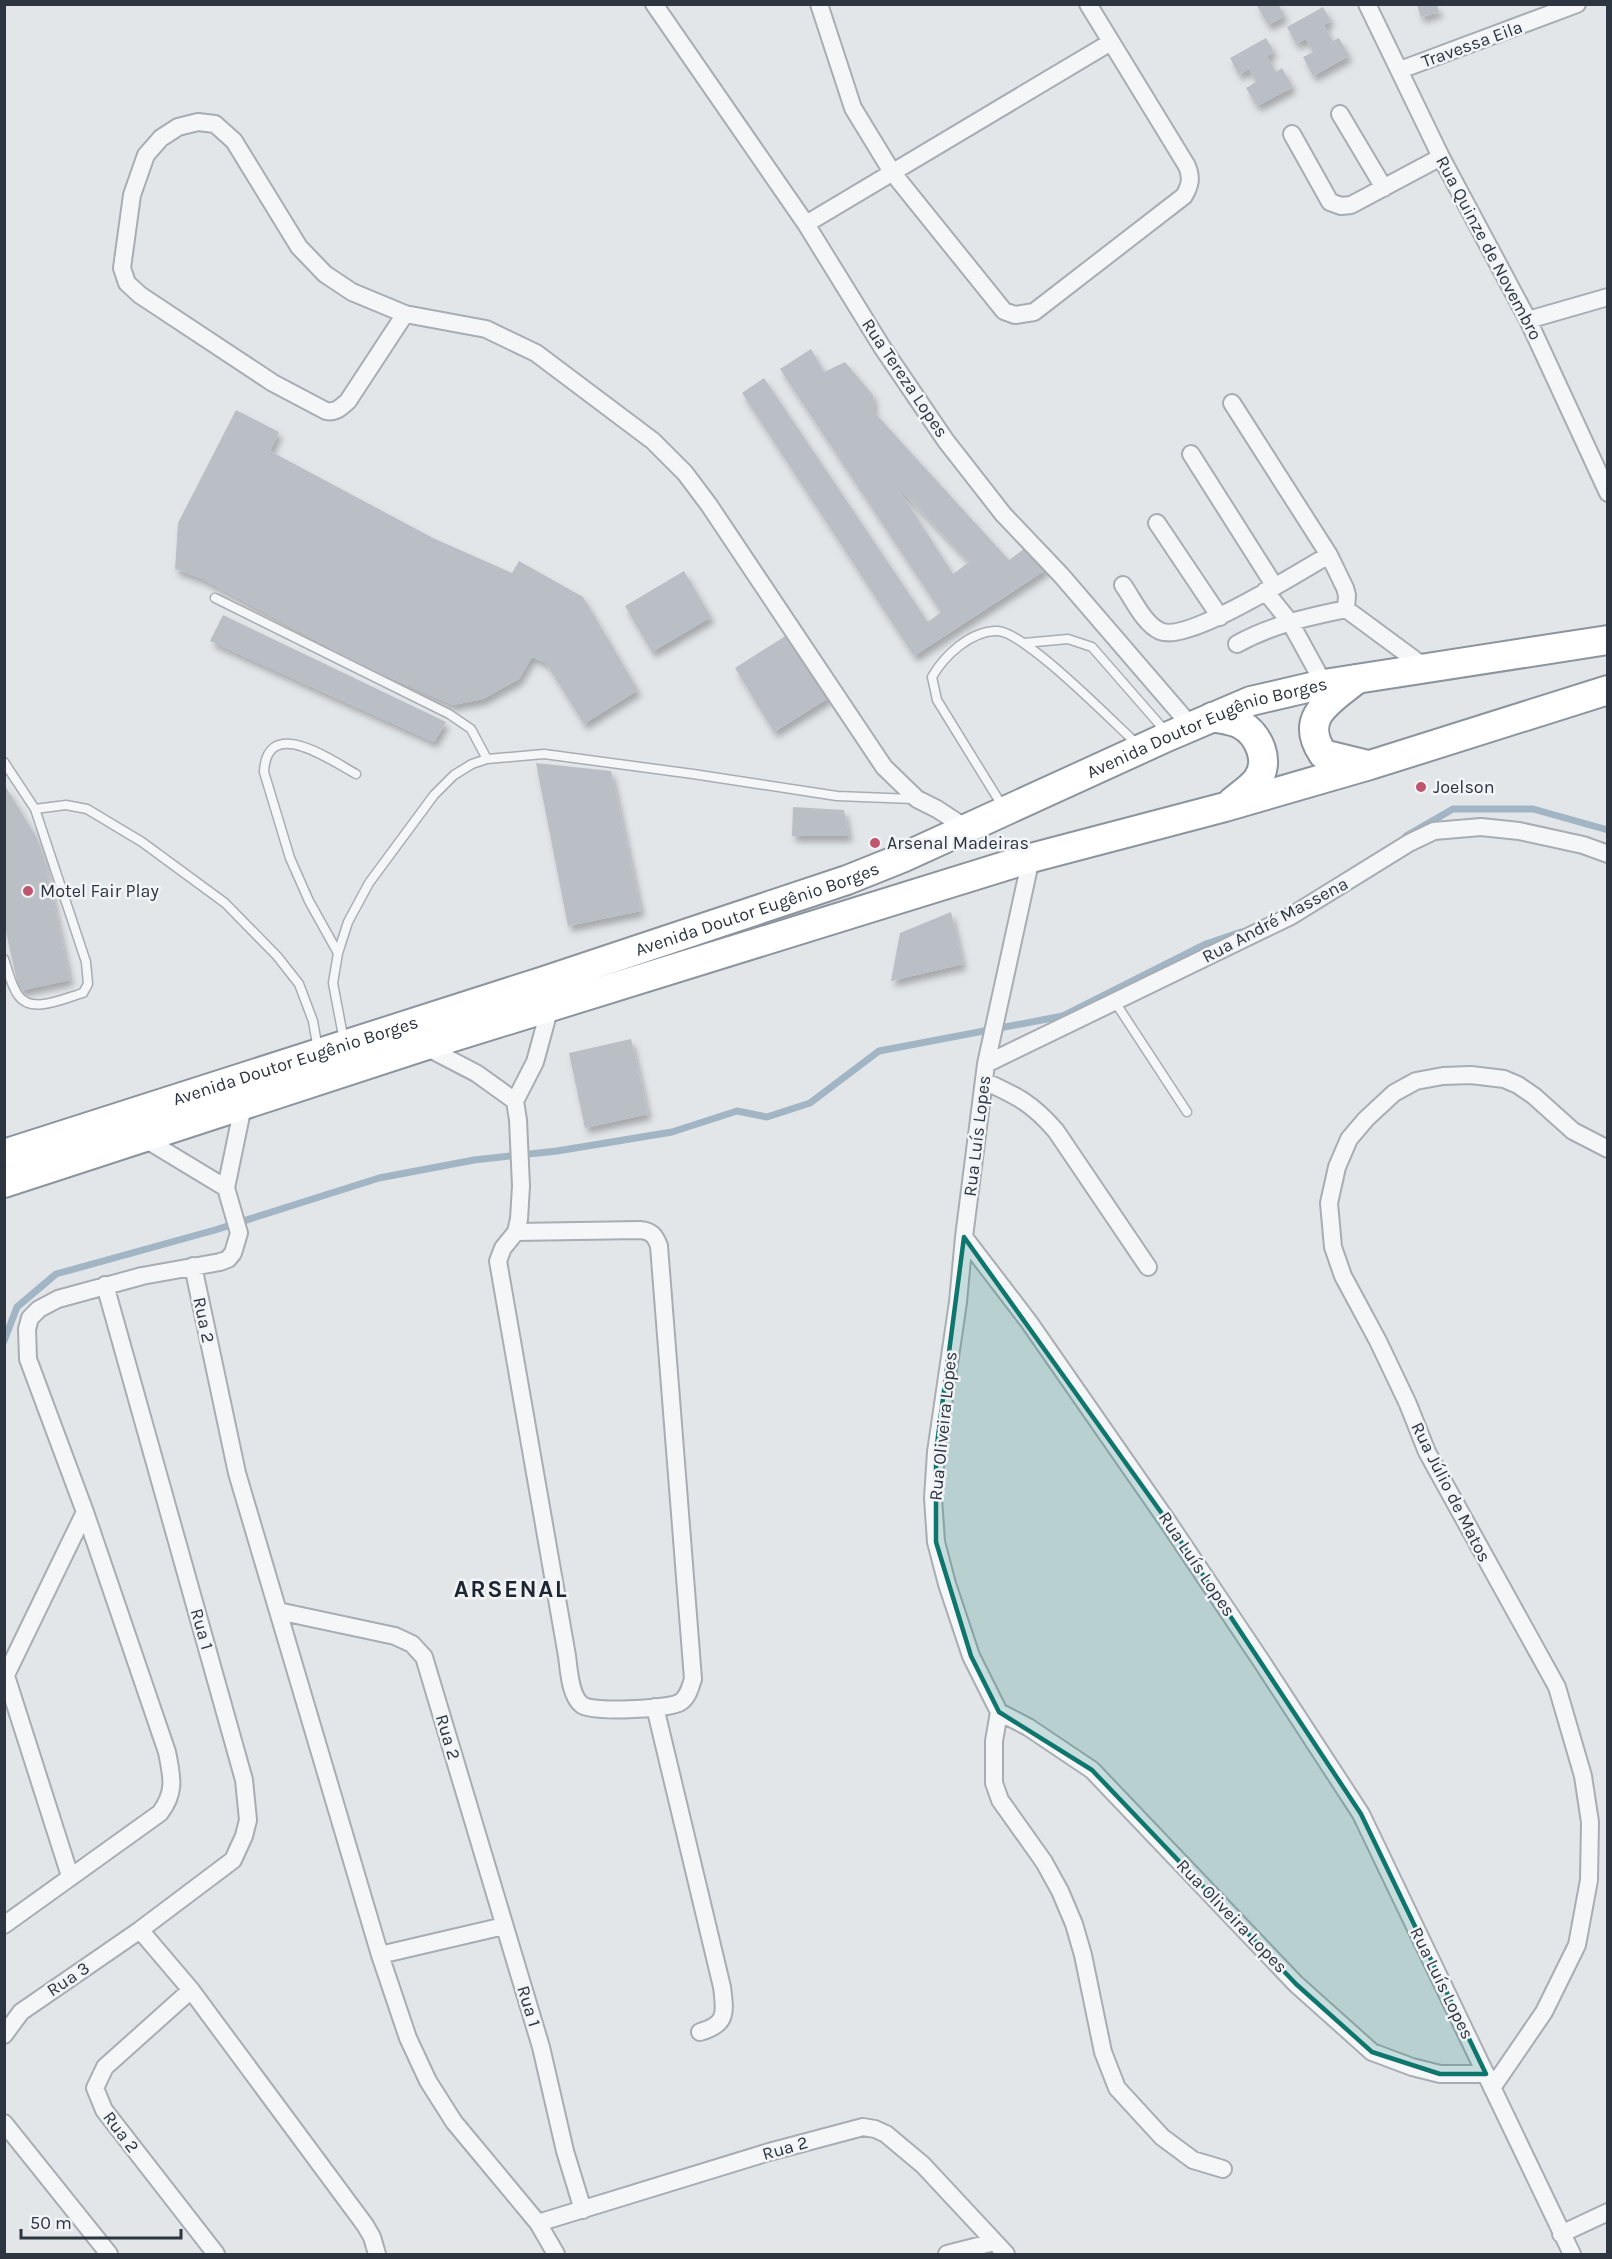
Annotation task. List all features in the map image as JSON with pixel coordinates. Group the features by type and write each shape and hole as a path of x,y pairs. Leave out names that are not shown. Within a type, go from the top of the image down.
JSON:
{"highway":[{"name":"Avenida Doutor Eugênio Borges","path":"4,1154 555,978 847,880 902,858 1141,748 1251,701 1324,684 1608,640"},
{"path":"1358,679 1319,712 1314,724 1314,741 1323,754 1370,765"},
{"name":"Avenida Doutor Eugênio Borges","path":"4,1183 550,1006 1031,858 1225,807 1370,765 1608,690"},
{"path":"1190,726 1240,724 1252,734 1262,752 1261,773 1256,782 1225,807"}],"street":[{"name":"Rua Tereza Lopes","path":"654,4 806,224 882,346 946,441 1003,514 1061,575 1190,726"},
{"path":"819,4 853,108 892,172 1004,311 1015,315 1034,312 1184,196 1190,187 1190,174 1187,166 1088,4"},
{"name":"Rua Quinze de Novembro","path":"1367,4 1441,157 1528,320 1608,493"},
{"name":"Travessa Eila","path":"1400,70 1576,4"},
{"path":"806,224 1110,42"},
{"path":"1341,114 1384,188"},
{"path":"405,314 348,401 340,409 332,412 326,411 273,383 140,295 127,283 122,268 130,205 146,155 161,138 178,127 198,122 215,124 234,141 299,247 325,274 352,292 405,314 486,329 528,349 653,441 685,473 709,505 884,767 917,799 937,808 966,828"},
{"path":"1292,134 1330,202 1341,206 1350,205 1441,157"},
{"path":"1528,320 1608,297"},
{"path":"1232,403 1329,555 1345,588 1346,609"},
{"path":"1191,454 1324,684"},
{"path":"1157,523 1220,617"},
{"path":"1123,585 1158,631 1168,634 1177,633 1220,617 1329,555"},
{"path":"1237,644 1258,633 1290,622 1346,609 1426,669"},
{"name":"Rua André Massena","path":"985,1073 1115,1002 1291,916 1408,843 1434,831 1481,826 1519,831 1583,845 1608,854"},
{"name":"Rua Luís Lopes","path":"1031,858 985,1073 964,1237 1029,1322 1168,1522 1263,1662 1360,1815 1572,2254"},
{"path":"516,1232 640,1230 648,1231 656,1236 659,1246 693,1679 690,1691 684,1699 677,1703 624,1710 588,1708 576,1698 498,1261 503,1248 516,1232 521,1186 515,1101 534,1062 550,1006"},
{"path":"424,1046 476,1073 515,1101"},
{"path":"985,1073 1039,1111 1056,1131 1148,1267"},
{"name":"Rua Júlio de Matos","path":"1489,2081 1544,2012 1577,1945 1589,1880 1590,1822 1583,1776 1557,1687 1427,1452 1408,1404 1378,1341 1343,1276 1333,1247 1329,1203 1337,1167 1348,1139 1394,1093 1416,1081 1462,1076 1504,1078 1534,1096 1573,1131 1608,1149"},
{"path":"4,1925 160,1813 170,1801 172,1786 167,1752 85,1512 28,1359 27,1329 30,1318 39,1309 58,1299 105,1285 228,1259 233,1253 238,1233 226,1188 243,1106"},
{"path":"145,1139 226,1188"},
{"name":"Rua Oliveira Lopes","path":"964,1237 958,1302 936,1452 933,1497 936,1542 947,1584 971,1656 999,1712 1028,1727 1092,1770 1296,1984 1372,2052 1412,2067 1440,2074 1489,2081"},
{"name":"Rua 2","path":"193,1266 237,1473 278,1611 395,1636 412,1644 424,1657 504,1926"},
{"name":"Rua 1","path":"105,1285 244,1780 248,1805 248,1820 244,1836 233,1860 140,1930"},
{"path":"70,1876 5,1677 85,1512"},
{"path":"278,1611 380,1955 408,2038 428,2081 454,2122 538,2223 556,2254"},
{"path":"655,1707 722,1987 724,2015 720,2023 713,2028 700,2032"},
{"path":"999,1712 994,1741 994,1783 1000,1800 1044,1862 1074,1924 1083,1955 1103,2052 1117,2088 1162,2137 1193,2160 1223,2169"},
{"path":"380,1955 504,1926"},
{"name":"Rua 1","path":"504,1926 541,2047 565,2151 583,2210"},
{"path":"140,1930 191,1990 365,2225 372,2237 377,2254"},
{"name":"Rua 3","path":"4,2035 21,2012 140,1930"},
{"name":"Rua 2","path":"191,1990 105,2067 95,2088 104,2110 216,2254"},
{"path":"4,2123 110,2254"},
{"name":"Rua 2","path":"538,2223 769,2152 863,2127 875,2128 886,2134 923,2165 994,2242"},
{"path":"1561,2234 1608,2212"},
{"path":"947,2254 994,2242 1005,2254"}],"lane":[{"path":"215,598 449,714 471,729 486,759"},
{"path":"1004,810 937,700 932,677 939,665 953,652 985,632 1000,631 1024,643 1046,660 1141,748"},
{"path":"1024,643 1068,639 1092,647 1190,726"},
{"path":"338,953 309,901 290,858 264,772 265,761 270,751 283,743 302,744 356,774"},
{"path":"331,1048 333,983 338,953 348,922 369,883 434,795 454,776 472,764 486,759 544,754 837,796 917,799"},
{"path":"4,762 35,809 86,963 88,984 83,993 32,1005 22,1001 18,995 4,959"},
{"path":"35,809 66,805 87,809 142,842 225,903 278,956 300,984 312,1021 331,1048"},
{"path":"1115,1002 1188,1112"}],"highlighted area":[{"path":"964,1237 1168,1522 1361,1814 1486,2074 1440,2074 1372,2052 1296,1984 1092,1770 999,1712 971,1656 936,1542 936,1452"}],"building":[{"path":"1256,4 1282,4 1279,6 1285,16 1268,25"},
{"path":"1417,5 1437,5 1439,12 1421,17"},
{"path":"1323,7 1331,21 1324,25 1333,41 1339,38 1349,56 1313,76 1303,57 1313,52 1306,39 1296,44 1287,27"},
{"path":"1266,38 1274,52 1267,56 1276,72 1282,68 1293,87 1257,106 1246,88 1256,82 1249,69 1239,75 1230,58"},
{"path":"811,349 824,372 845,362 873,395 874,412 1009,560 1028,546 1047,569 914,656 742,393 764,378 928,622 941,612 780,369","holes":["896,485 969,562 953,574"]},
{"path":"236,410 279,432 270,451 433,538 512,573 519,561 583,597 638,690 584,724 546,663 532,657 519,679 483,699 453,705 364,666 203,579 175,569 178,523"},
{"path":"684,571 711,617 652,652 625,606"},
{"path":"223,615 446,722 434,742 210,641"},
{"path":"790,633 830,697 774,732 735,668"},
{"path":"536,763 611,771 641,911 568,926"},
{"name":"Motel Fair Play","path":"4,784 37,838 45,861 70,980 19,991 4,922"},
{"path":"793,807 844,810 849,836 792,836"},
{"path":"951,912 963,964 891,981 900,933"},
{"path":"631,1039 648,1114 585,1128 569,1053"}],"waterway":[{"path":"1406,836 1453,809 1533,809 1608,830"},
{"path":"4,1341 17,1307 56,1274 215,1230 379,1178 474,1160 557,1151 672,1132 737,1111 767,1117 810,1103 879,1051 1063,1016 1206,944 1241,932"}],"place":[{"name":"Joelson","path":"1421,787"},
{"name":"Arsenal Madeiras","path":"875,843"},
{"name":"Motel Fair Play","path":"28,891"}],"district":[{"name":"ARSENAL","path":"511,1589"}]}
